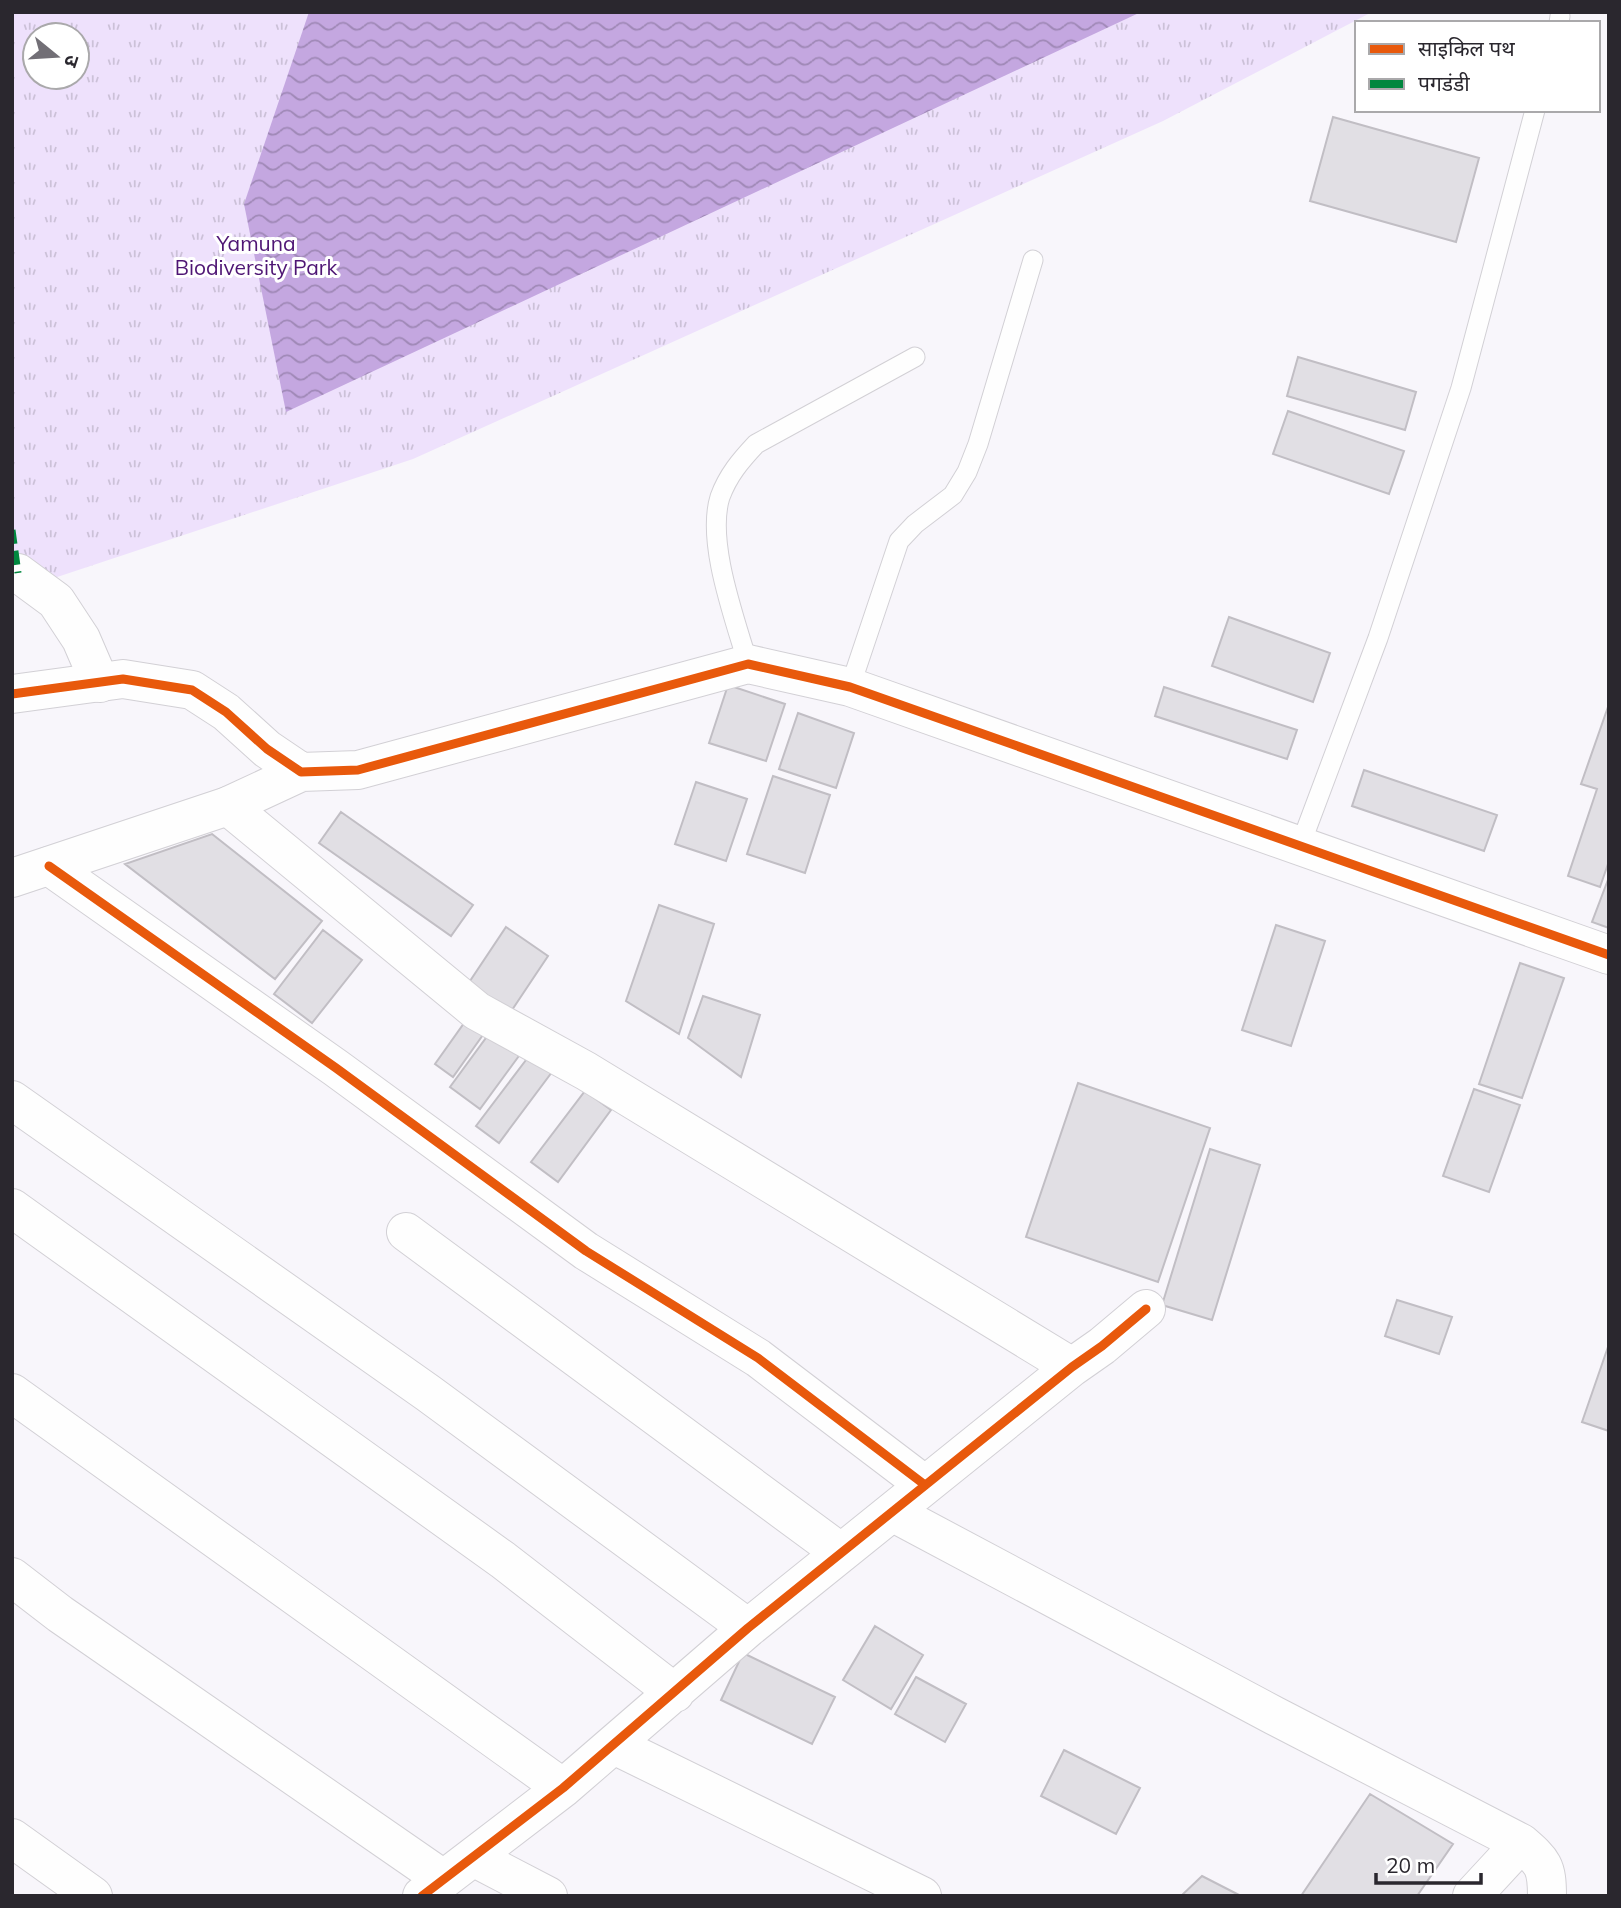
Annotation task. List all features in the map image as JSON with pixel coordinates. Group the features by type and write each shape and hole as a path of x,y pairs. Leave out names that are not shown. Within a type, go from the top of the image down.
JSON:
{"street":[{"path":"12,573 18,573 56,601 81,639 100,683"},
{"path":"12,878 228,806 301,772 358,770 748,664 850,687 1609,955"},
{"path":"12,695 123,679 192,690 226,712 267,749 301,772"},
{"path":"228,806 477,1011 598,1078 1072,1367"},
{"path":"49,866 335,1068 586,1251 758,1358 925,1485"},
{"path":"12,1100 428,1393 748,1628"},
{"path":"12,1208 503,1560 675,1693"},
{"path":"406,1233 840,1552"},
{"path":"446,1877 564,1788 840,1552 1146,1309"},
{"path":"12,1393 564,1788"},
{"path":"892,1512 1275,1716 1521,1843 1541,1860 1547,1880 1546,1896"},
{"path":"12,1577 61,1614 446,1877 548,1896"},
{"path":"614,1745 922,1896"},
{"path":"12,1838 93,1896"},
{"path":"1472,1896 1521,1843"}],"lane":[{"path":"1300,846 1378,638 1461,388 1534,112"},
{"path":"850,687 899,541 915,524 953,495 967,472 978,444 1033,260"},
{"path":"748,664 723,577 716,526 720,498 736,465 756,444 915,357"}],"green space":[{"name":"Yamuna Biodiversity Park","path":"12,12 1372,12 1163,121 413,459 12,592"}],"water":[{"path":"309,12 1141,12 286,412 244,204"}],"building":[{"path":"1333,117 1479,158 1456,242 1310,201"},
{"path":"1298,357 1416,392 1405,430 1287,396"},
{"path":"1288,411 1404,451 1389,494 1273,454"},
{"path":"1229,617 1330,653 1313,702 1212,666"},
{"path":"728,685 785,704 766,761 709,743"},
{"path":"1164,687 1297,730 1287,759 1155,716"},
{"path":"1609,704 1609,861 1600,887 1568,876 1597,789 1581,784"},
{"path":"798,713 854,733 836,788 779,769"},
{"path":"1364,770 1497,815 1484,851 1352,806"},
{"path":"773,776 830,795 805,873 747,854"},
{"path":"696,782 747,799 726,861 675,844"},
{"path":"341,812 473,905 451,936 319,843"},
{"path":"212,834 322,921 275,979 125,864"},
{"path":"1609,877 1609,928 1592,922"},
{"path":"659,905 714,924 679,1034 626,1001"},
{"path":"1276,925 1325,941 1291,1046 1242,1030"},
{"path":"506,927 548,956 506,1019 464,990"},
{"path":"323,930 362,960 312,1023 274,994"},
{"path":"1520,963 1564,978 1522,1098 1479,1084"},
{"path":"703,996 760,1015 741,1077 688,1038"},
{"path":"467,1019 485,1032 453,1077 435,1064"},
{"path":"494,1027 524,1049 480,1109 450,1087"},
{"path":"529,1056 552,1072 499,1143 476,1126"},
{"path":"1078,1083 1210,1128 1158,1282 1026,1237"},
{"path":"1474,1089 1520,1105 1489,1192 1443,1176"},
{"path":"585,1091 611,1110 558,1182 531,1162"},
{"path":"1210,1149 1260,1165 1212,1320 1162,1305"},
{"path":"1397,1300 1452,1317 1439,1354 1385,1336"},
{"path":"1609,1344 1609,1431 1582,1422"},
{"path":"875,1626 923,1655 891,1709 843,1680"},
{"path":"743,1653 835,1697 812,1744 721,1700"},
{"path":"916,1677 966,1704 945,1742 895,1714"},
{"path":"1064,1750 1140,1788 1116,1834 1041,1796"},
{"path":"1370,1794 1453,1844 1417,1896 1301,1896"},
{"path":"1202,1876 1241,1896 1181,1896"}],"marked path":[{"path":"12,530 18,573"}],"cycle path":[{"path":"12,694 123,679 192,690 226,712 267,749 301,772 358,770 748,664 850,687 1609,955"},
{"path":"49,866 336,1068 586,1251 758,1358 925,1485"},
{"path":"422,1896 563,1788 748,1628 1146,1309"}]}
